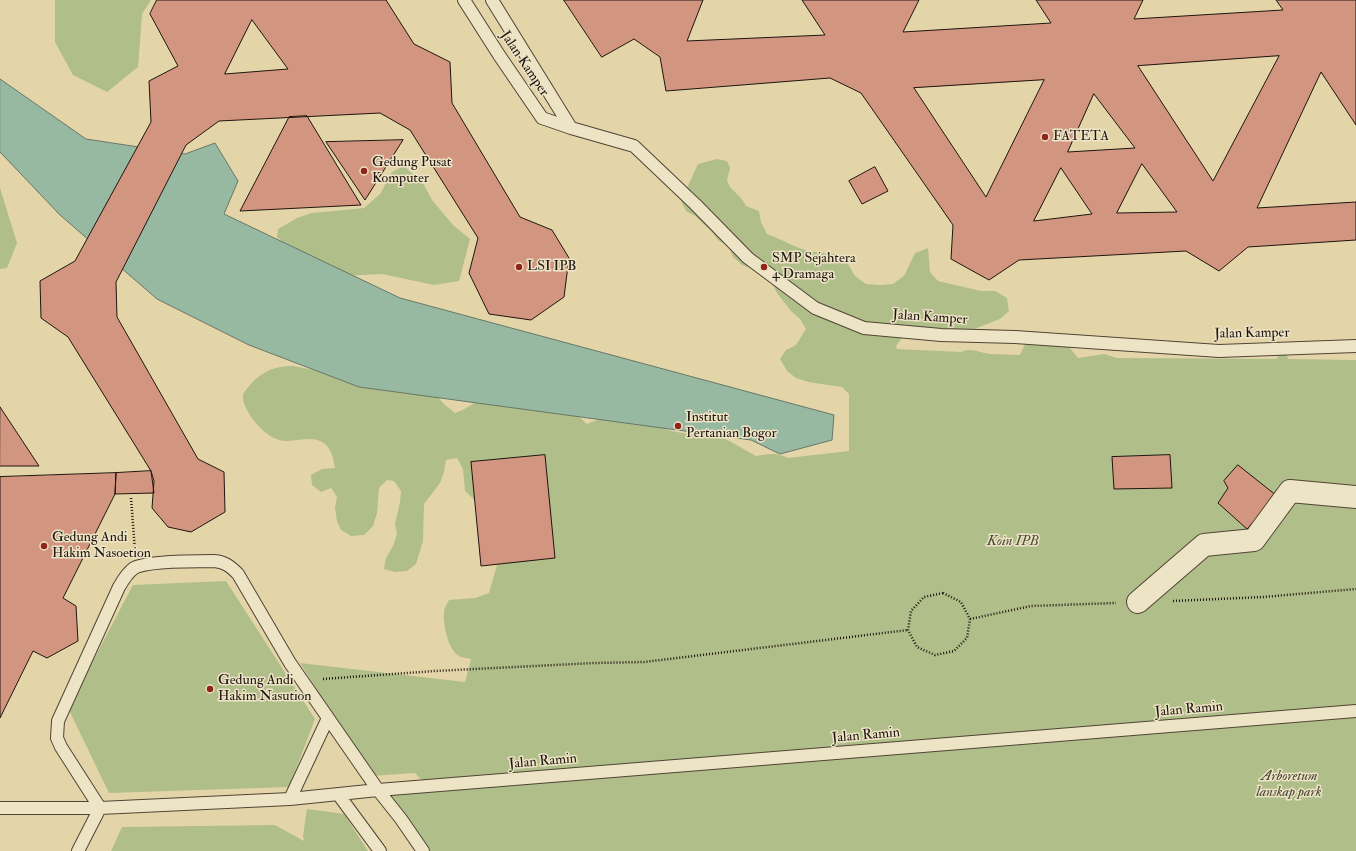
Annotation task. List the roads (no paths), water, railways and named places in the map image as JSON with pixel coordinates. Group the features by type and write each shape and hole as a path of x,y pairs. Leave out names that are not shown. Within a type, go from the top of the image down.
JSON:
{"street":[{"path":"1138,602 1204,545 1254,540 1290,491 1356,497"}],"lane":[{"name":"Jalan Kamper","path":"464,0 542,118 634,146 695,204 748,258 815,308 864,328 941,335 1015,338 1220,351 1356,346"},
{"name":"Jalan Kamper","path":"492,0 571,128"},
{"path":"78,851 100,808 61,747 57,738 58,721 119,587 126,574 136,567 158,563 214,561 223,562 231,566 238,574 259,612 302,681 378,790 401,819 423,851"},
{"name":"Jalan Ramin","path":"0,808 100,808 290,799 378,790 1356,711"},
{"path":"290,799 328,718"},
{"path":"338,794 380,851"}],"place":[{"name":"FATETA","path":"1045,137"},
{"name":"Gedung Pusat Komputer","path":"364,171"},
{"name":"LSI IPB","path":"519,267"},
{"name":"SMP Sejahtera 4 Dramaga","path":"764,267"},
{"name":"Institut Pertanian Bogor","path":"678,426"},
{"name":"Gedung Andi Hakim Nasoetion","path":"44,546"},
{"name":"Gedung Andi Hakim Nasution","path":"210,689"}],"park label":[{"name":"Koin IPB","path":"1013,542"},
{"name":"Arboretum lanskap park","path":"1289,786"}]}
